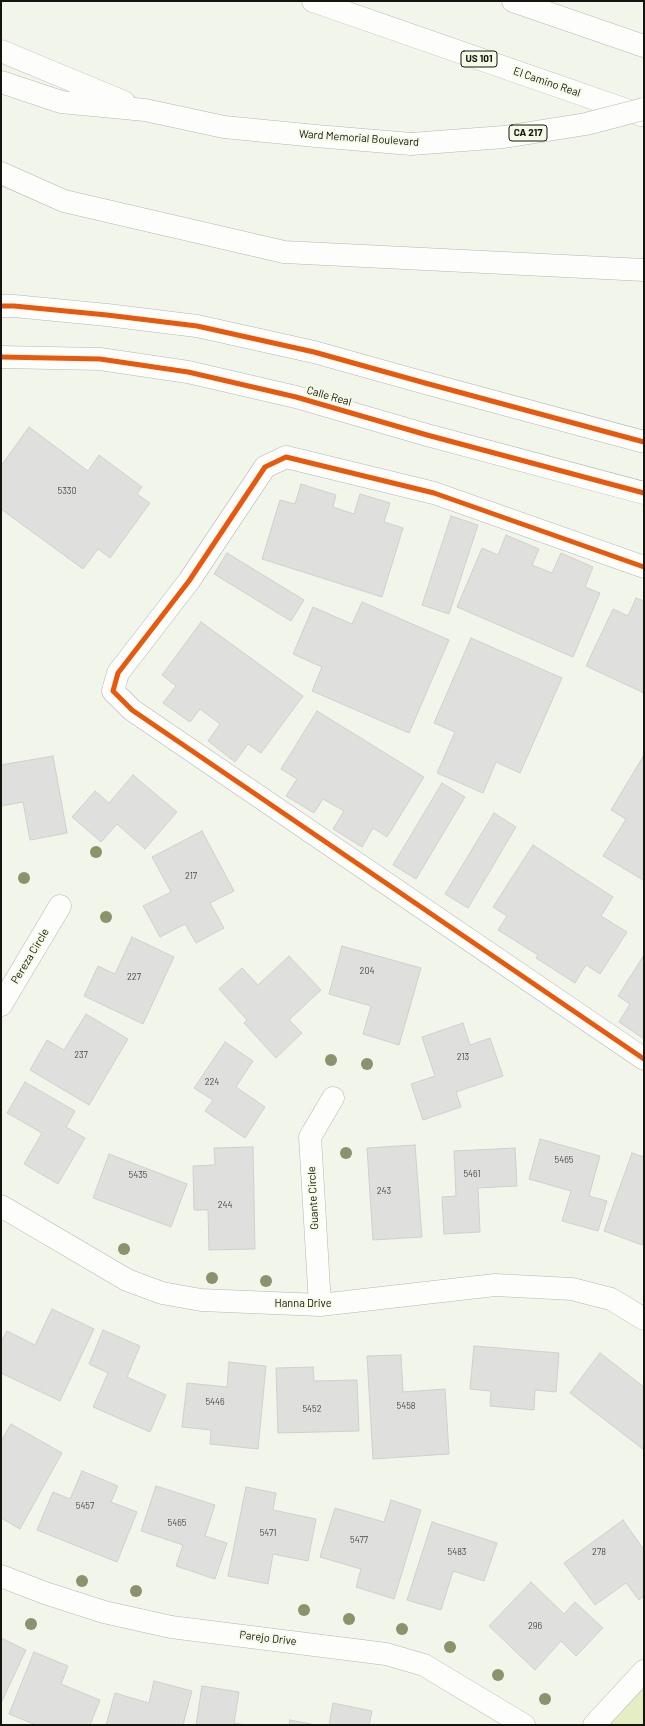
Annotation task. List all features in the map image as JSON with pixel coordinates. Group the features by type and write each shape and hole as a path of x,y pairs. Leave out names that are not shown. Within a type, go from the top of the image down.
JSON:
{"main road":[{"name":"El Camino Real","path":"313,1 644,116"},
{"path":"514,1 644,46"},
{"path":"1,52 145,110"},
{"path":"1,82 61,102 145,110"},
{"name":"Ward Memorial Boulevard","path":"145,110 224,127 411,144 504,137 586,124 644,109"},
{"path":"1,173 64,201 284,252 644,270"},
{"path":"1,306 99,314 196,326 314,352 644,442"},
{"name":"Calle Real","path":"1,357 100,359 188,372 296,397 427,435 644,493"},
{"path":"644,567 434,493 286,458 264,467 189,581 118,673 113,691 139,715 644,1059"},
{"name":"Pereza Circle","path":"1,1005 60,906"},
{"name":"Guante Circle","path":"320,1305 310,1137 333,1098"},
{"name":"Hanna Drive","path":"1,1206 127,1280 162,1293 201,1300 320,1305 495,1285 572,1289 611,1298 644,1319"},
{"name":"Parejo Drive","path":"1,1576 45,1593 104,1612 171,1626 386,1654 424,1665 524,1725"},
{"path":"594,1725 644,1671"}],"green space":[{"path":"644,1683 644,1725 599,1725"}],"building":[{"path":"29,427 88,471 99,455 142,487 137,494 150,503 110,558 98,549 83,569 1,509 1,466"},
{"path":"301,484 336,495 333,507 354,514 360,494 390,503 384,522 403,528 382,597 262,559 280,500 295,504"},
{"path":"451,516 478,525 449,614 422,605"},
{"path":"506,535 539,549 532,565 552,573 561,553 593,567 585,587 600,593 573,657 457,607 482,548 498,555"},
{"path":"227,553 304,600 291,621 214,574"},
{"path":"636,598 644,601 644,693 586,666 613,609 628,616"},
{"path":"362,602 449,640 409,733 312,691 322,667 293,654 313,607 352,624"},
{"path":"201,622 303,696 261,753 248,744 235,762 208,741 220,724 200,709 190,722 163,703 176,686 162,675"},
{"path":"471,638 562,678 520,773 496,762 483,793 437,773 455,732 434,723"},
{"path":"317,711 424,777 387,837 373,828 362,847 333,829 344,811 323,799 314,813 286,796 297,779 281,769"},
{"path":"644,755 643,880 603,856 626,819 611,810"},
{"path":"53,756 67,833 30,840 23,802 1,806 1,765"},
{"path":"133,775 177,812 145,849 117,824 101,842 72,817 95,791 109,803"},
{"path":"442,783 465,797 416,879 393,865"},
{"path":"494,813 516,827 468,908 445,894"},
{"path":"202,831 234,891 210,903 224,928 196,943 185,924 160,937 143,906 171,892 152,857"},
{"path":"533,845 613,897 601,916 627,932 600,974 586,965 575,983 536,958 538,955 498,930 507,916 493,907"},
{"path":"132,937 174,957 143,1024 84,996 98,966 115,974"},
{"path":"342,946 421,968 399,1045 363,1034 371,1006 329,994"},
{"path":"644,955 644,1039 619,1022 630,1004 618,996"},
{"path":"289,956 321,990 289,1020 302,1033 276,1058 244,1023 247,1020 219,989 242,968 258,985"},
{"path":"86,1014 128,1039 89,1105 30,1070 47,1040 64,1050"},
{"path":"463,1023 470,1045 490,1038 503,1076 456,1092 461,1107 423,1120 411,1084 435,1076 422,1037"},
{"path":"225,1042 253,1061 236,1087 265,1107 245,1138 205,1111 213,1100 194,1088"},
{"path":"25,1082 75,1111 66,1127 85,1138 58,1184 24,1164 42,1133 7,1113"},
{"path":"540,1139 600,1156 589,1196 607,1201 598,1231 562,1221 571,1191 529,1179"},
{"path":"415,1145 422,1237 373,1240 367,1148"},
{"path":"253,1147 255,1249 209,1250 208,1210 194,1210 193,1166 215,1165 214,1148"},
{"path":"515,1148 517,1186 478,1188 480,1232 444,1234 442,1197 456,1196 454,1151"},
{"path":"632,1153 644,1157 644,1240 642,1245 604,1231"},
{"path":"109,1154 187,1184 171,1227 93,1198"},
{"path":"52,1309 94,1329 60,1401 1,1373 1,1342 7,1331 35,1345"},
{"path":"103,1330 140,1346 127,1377 166,1395 150,1432 93,1407 108,1373 89,1364"},
{"path":"474,1346 559,1353 556,1392 535,1390 534,1410 490,1406 491,1391 470,1389"},
{"path":"600,1353 644,1387 644,1450 570,1393"},
{"path":"401,1355 403,1392 445,1389 449,1454 373,1459 367,1356"},
{"path":"229,1362 266,1366 258,1449 210,1444 211,1430 182,1427 187,1383 227,1387"},
{"path":"313,1367 314,1381 357,1380 359,1431 278,1433 276,1368"},
{"path":"11,1424 62,1453 20,1529 1,1518 1,1441"},
{"path":"82,1471 118,1486 111,1502 137,1512 117,1562 37,1530 53,1492 70,1499"},
{"path":"156,1486 215,1505 205,1536 227,1543 215,1579 176,1566 183,1545 141,1531"},
{"path":"246,1487 276,1493 273,1510 316,1519 308,1561 273,1554 268,1584 228,1576"},
{"path":"391,1500 421,1510 394,1599 356,1587 361,1569 320,1557 335,1508 384,1522"},
{"path":"623,1520 644,1550 644,1596 639,1600 626,1583 595,1605 564,1563"},
{"path":"432,1522 497,1543 484,1581 453,1571 441,1610 407,1600"},
{"path":"531,1582 564,1614 575,1602 603,1628 576,1656 561,1641 535,1670 489,1626"},
{"path":"1,1638 26,1650 1,1703"},
{"path":"34,1652 68,1666 61,1684 100,1700 90,1725 36,1725 9,1714"},
{"path":"154,1681 192,1691 183,1725 106,1725 115,1693 149,1703"},
{"path":"202,1686 239,1692 234,1723 246,1725 196,1725"},
{"path":"333,1703 372,1711 369,1725 329,1725"},
{"path":"290,1720 316,1725 289,1725"}],"cycle path":[{"path":"1,306 107,315 197,326 314,352 644,442"},
{"path":"1,357 100,359 188,372 296,397 427,435 644,493"},
{"path":"644,567 434,493 286,457 265,467 189,581 118,673 113,691 132,710 644,1059"}]}
